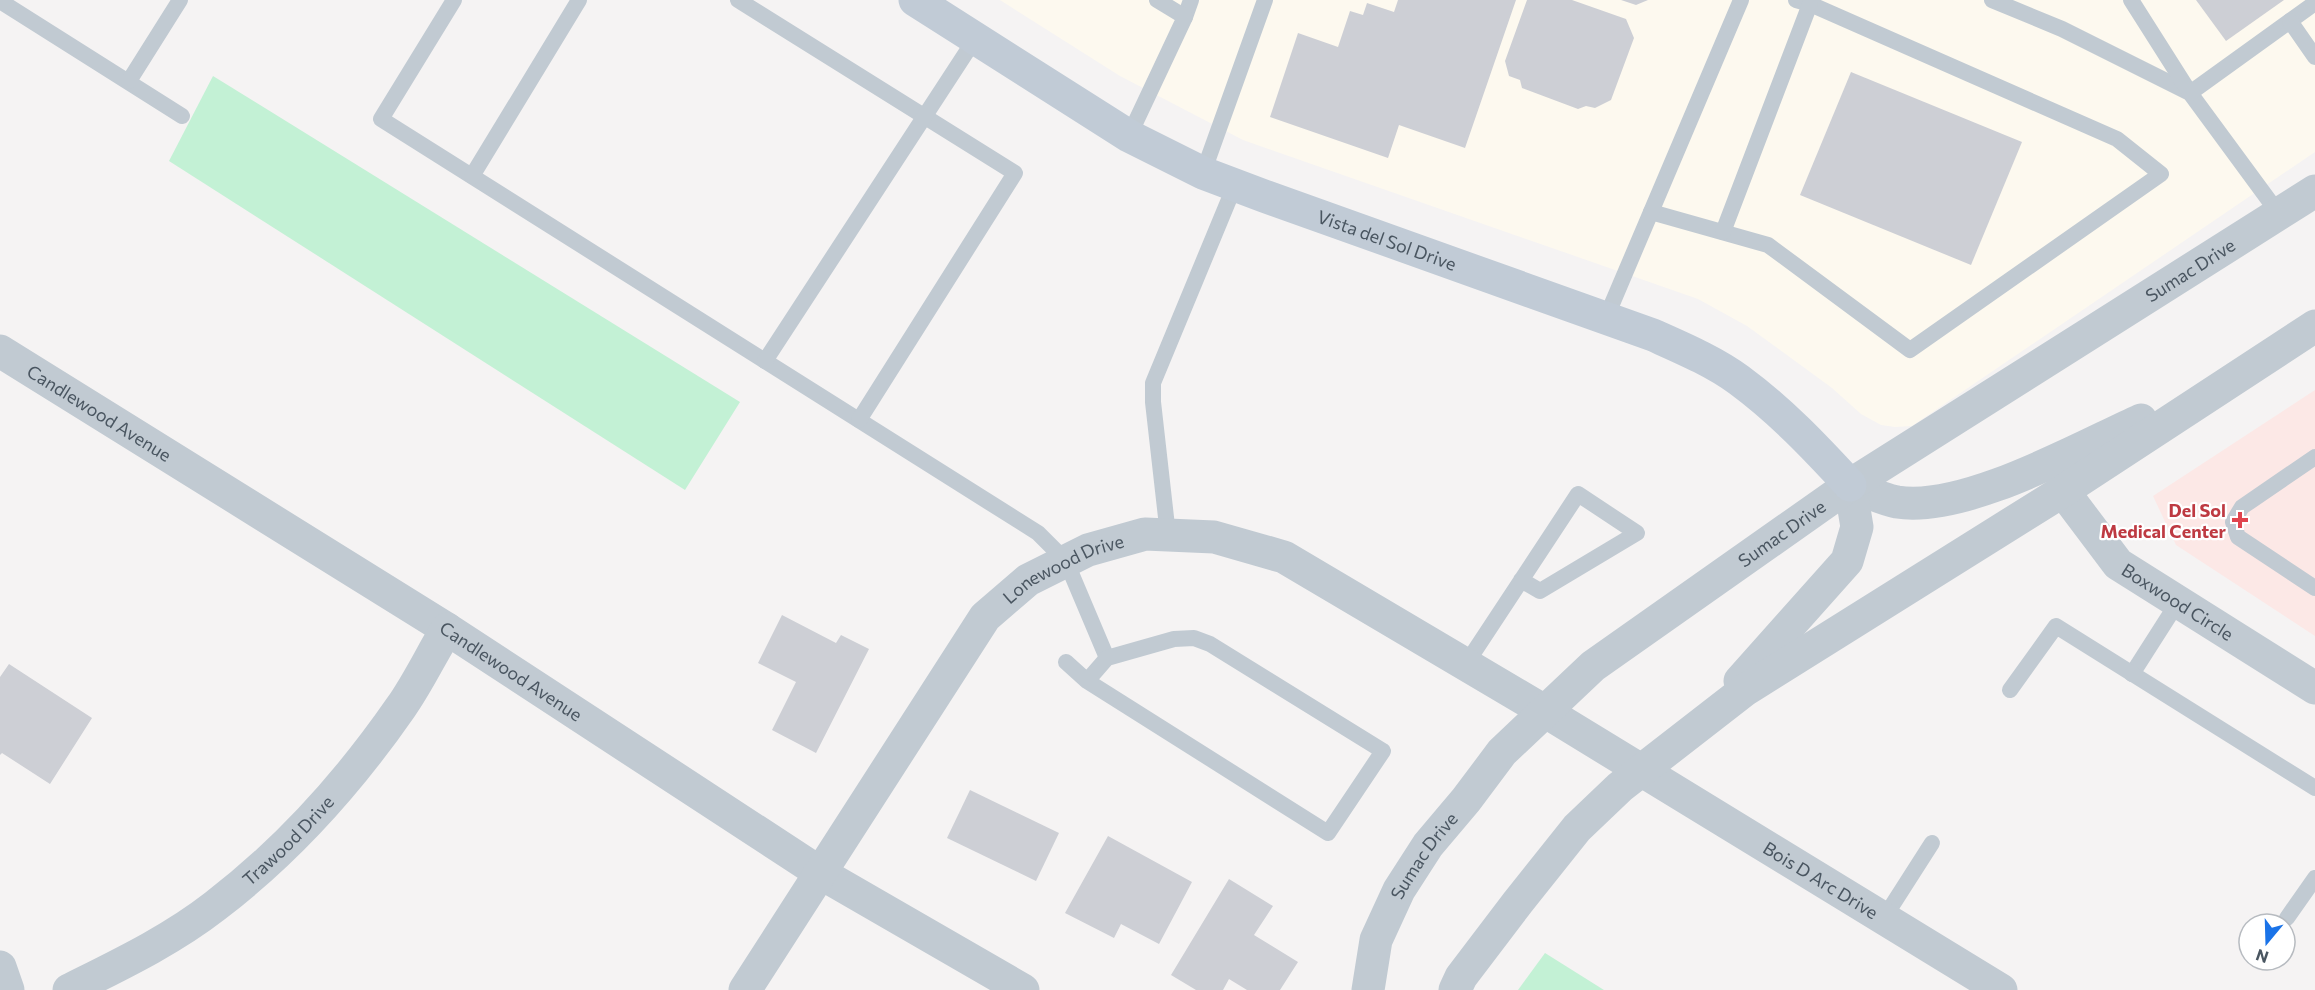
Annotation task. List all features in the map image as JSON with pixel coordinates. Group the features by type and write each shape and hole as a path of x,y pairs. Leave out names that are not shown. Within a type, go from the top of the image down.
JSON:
{"main road":[{"name":"Vista del Sol Drive","path":"915,0 1129,136 1203,172 1653,335 1692,353 1738,379 1788,419 1850,485"}],"street":[{"name":"Sumac Drive","path":"1368,990 1376,940 1399,890 1428,845 1467,800 1502,752 1593,666 1850,485 2315,191"},
{"path":"1455,990 1461,977 1577,828 1620,788 1745,690 2063,490 2315,326"},
{"name":"Candlewood Avenue","path":"0,351 447,629 822,874 1023,990"},
{"path":"1701,725 1847,561 1857,527 1850,485 1898,502 1945,501 2006,482 2241,374"},
{"name":"Boxwood Circle","path":"2063,490 2118,564 2315,688"},
{"name":"Lonewood Drive","path":"745,990 822,874 985,616 1028,580 1088,550 1144,534 1214,537 1284,557 1546,712"},
{"name":"Trawood Drive","path":"69,990 136,957 214,907 292,841 349,776 402,706 447,629"},
{"name":"Bois D Arc Drive","path":"1546,712 2001,990"},
{"path":"0,967 8,990"}],"lane":[{"path":"129,81 180,0"},
{"path":"454,0 381,119 1038,533 1066,561 1107,658"},
{"path":"472,176 579,0"},
{"path":"738,0 1015,173 859,420"},
{"path":"1157,0 1185,17"},
{"path":"1129,136 1191,0"},
{"path":"1203,172 1265,0"},
{"path":"1606,318 1741,0"},
{"path":"1992,0 2061,29 2190,93"},
{"path":"2131,0 2190,93 2279,214"},
{"path":"0,1 182,116"},
{"path":"1651,212 1768,245 1910,350 2161,174 2117,139 1803,2 1723,232"},
{"path":"2190,93 2315,3"},
{"path":"2290,21 2315,57"},
{"path":"765,361 975,39"},
{"path":"1168,535 1153,402 1153,383 1235,185"},
{"path":"2315,457 2241,507 2234,522 2238,537 2315,588"},
{"path":"1466,664 1521,580 1578,494 1637,533 1540,591 1521,580"},
{"path":"2132,674 2178,602"},
{"path":"2010,690 2056,626 2315,788"},
{"path":"1066,662 1087,681 1328,833 1383,751 1210,644 1194,638 1174,639 1107,658 1087,681"},
{"path":"1884,918 1932,843"},
{"path":"2292,912 2315,878"}],"shaded area":[{"path":"1000,0 2315,0 2315,152 1912,426 1895,427 1881,425 1861,414 1832,388 1747,326 1698,299 1243,140 1120,76"},
{"name":"Del Sol Medical Center","path":"2315,390 2315,636 2176,545 2153,496"}],"green space":[{"path":"213,76 740,402 685,490 169,161"},
{"path":"1545,953 1604,990 1518,990"}],"building":[{"path":"1398,0 1516,0 1465,148 1399,125 1388,158 1270,117 1298,33 1338,47 1350,11 1363,15 1367,3 1394,12"},
{"path":"1527,0 1572,0 1626,19 1634,38 1611,100 1595,108 1586,106 1578,109 1522,88 1520,80 1509,76 1505,61"},
{"path":"1621,0 1648,0 1636,5"},
{"path":"2196,0 2284,0 2226,41"},
{"path":"1851,72 2022,142 1971,265 1800,195"},
{"path":"782,615 836,643 841,635 869,649 816,753 772,730 796,682 758,663"},
{"path":"9,664 92,718 50,784 2,753 0,755 0,677"},
{"path":"970,790 1059,833 1036,881 947,838"},
{"path":"1108,836 1192,882 1159,944 1121,924 1114,938 1065,913"},
{"path":"1229,879 1273,906 1254,935 1298,962 1280,990 1247,990 1229,979 1223,990 1196,990 1171,975"}],"place":[{"name":"Del Sol Medical Center","path":"2240,520"}]}
